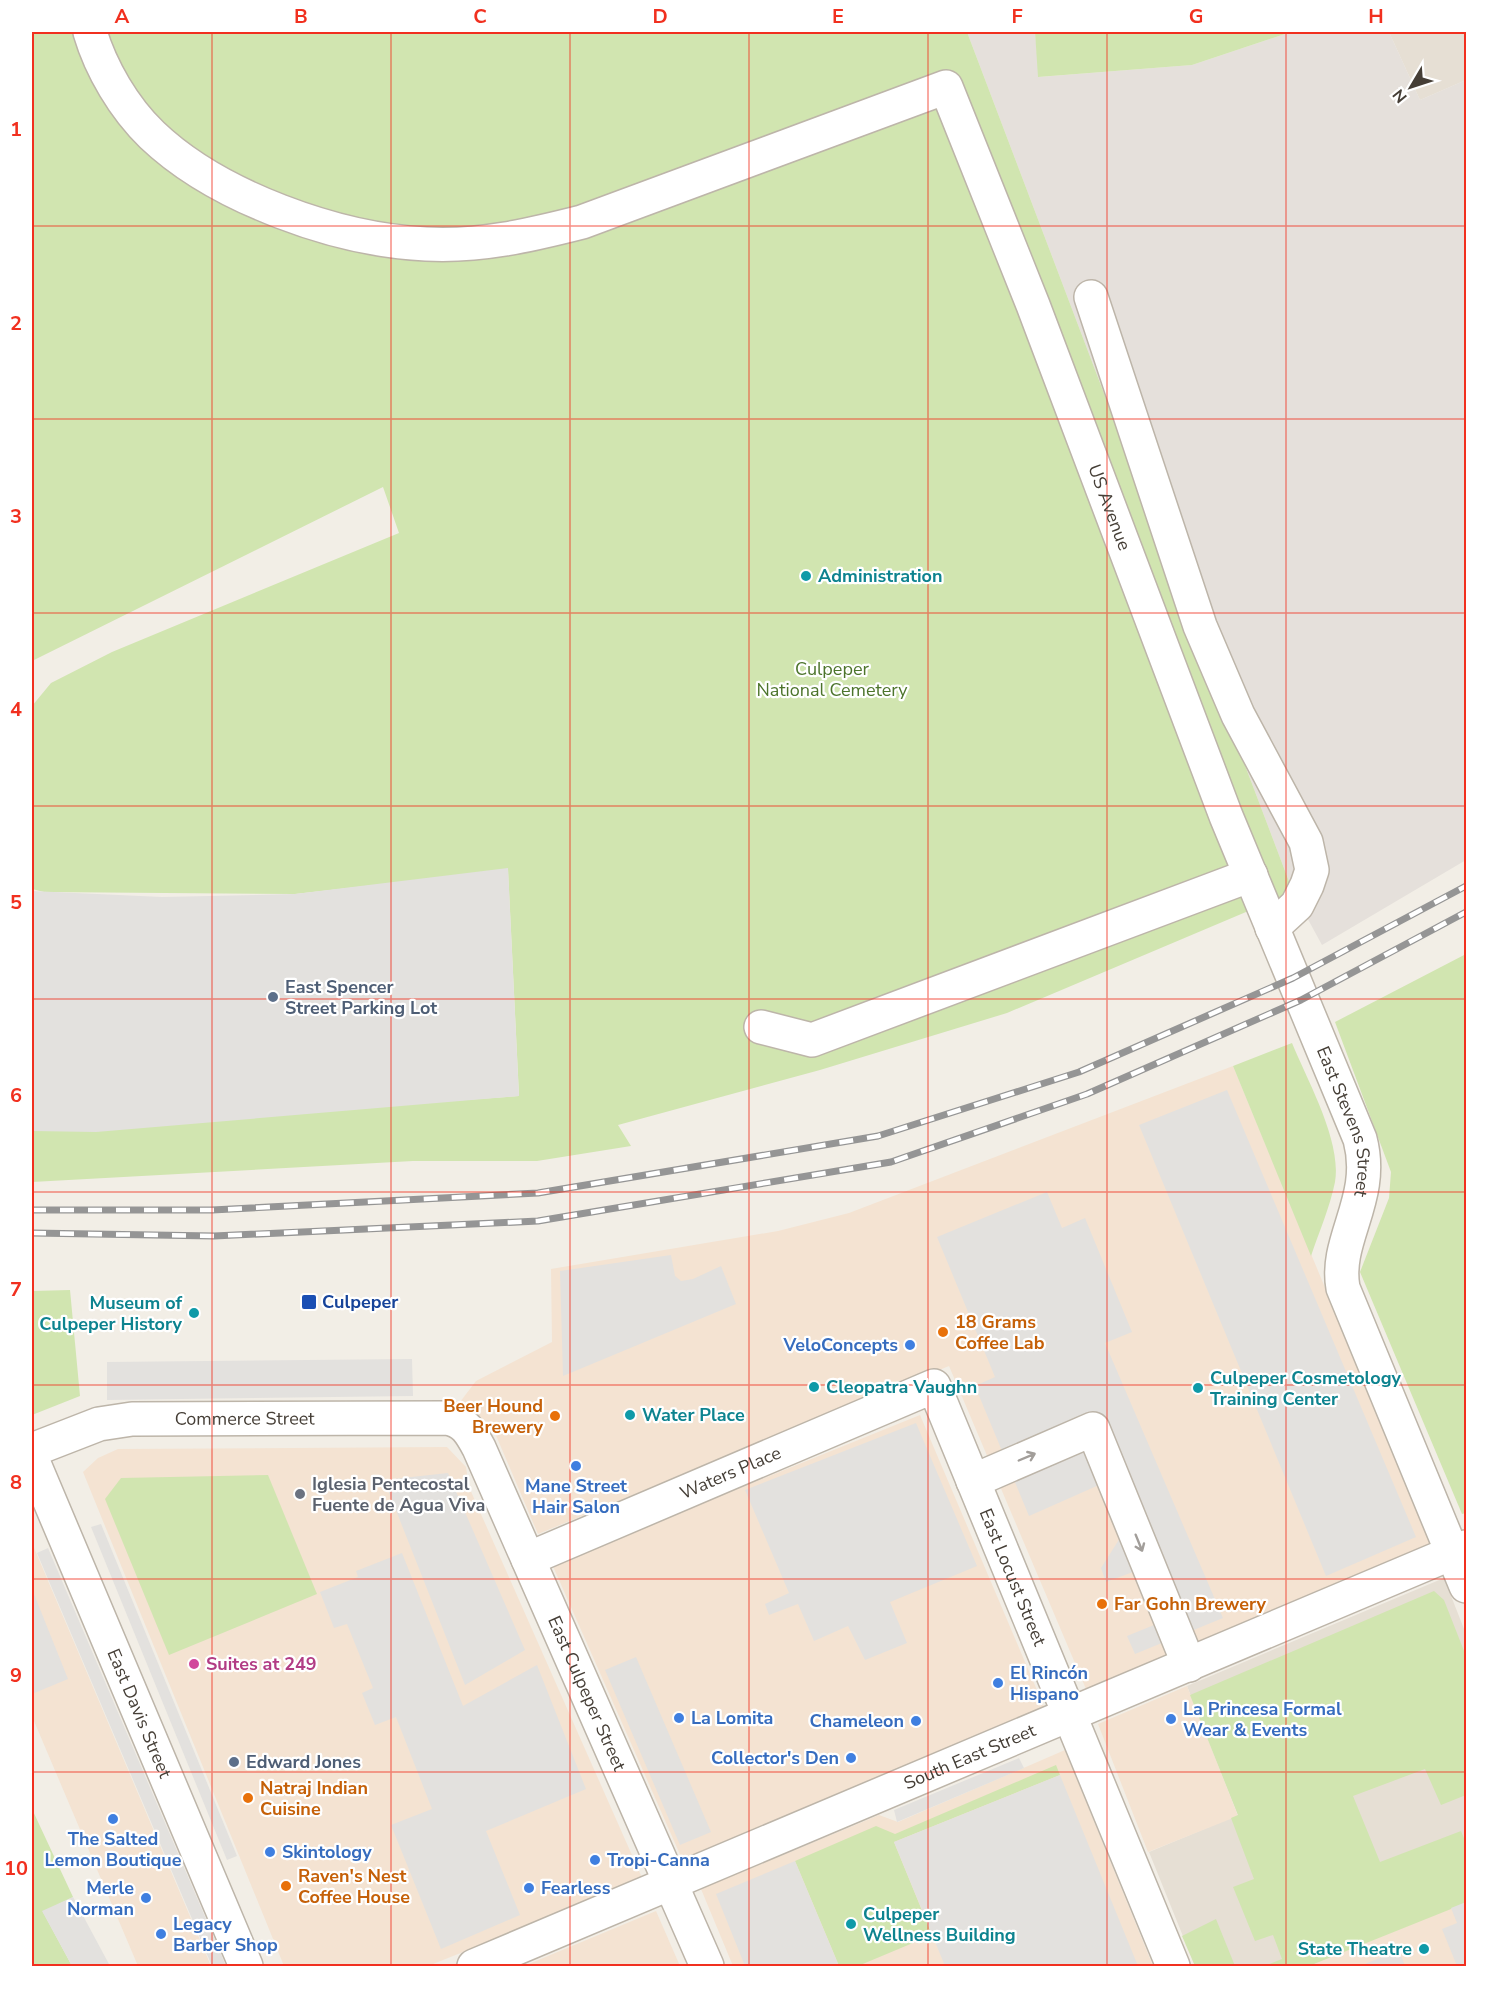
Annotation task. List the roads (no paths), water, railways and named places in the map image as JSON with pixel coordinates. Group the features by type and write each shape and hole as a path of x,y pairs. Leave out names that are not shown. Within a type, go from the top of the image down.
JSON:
{"street":[{"name":"US Avenue","path":"90,32 94,47 121,98 152,134 184,162 244,195 309,221 376,238 426,244 475,243 523,237 582,222 946,87 1034,305 1214,783 1272,928"},
{"path":"1091,297 1204,637 1238,715 1306,842 1312,870 1307,885 1297,905 1272,928"},
{"path":"761,1028 812,1040 1251,875"},
{"name":"East Stevens Street","path":"1272,928 1362,1150 1362,1192 1342,1265 1343,1288 1460,1550 1467,1586"},
{"name":"East Locust Street","path":"934,1386 1173,1966"},
{"name":"Waters Place","path":"528,1558 934,1386"},
{"name":"Commerce Street","path":"32,1450 99,1424 132,1419 446,1418 460,1422"},
{"name":"East Culpeper Street","path":"460,1422 472,1435 528,1558 707,1966"},
{"path":"973,1480 1093,1429 1189,1665"},
{"name":"East Davis Street","path":"32,1459 246,1966"},
{"name":"South East Street","path":"474,1966 528,1956 671,1883 1460,1550"}],"railway":[{"path":"32,1210 212,1210 538,1193 878,1136 1079,1072 1293,978 1466,886"},
{"path":"32,1233 214,1236 538,1221 891,1162 1087,1094 1301,1000 1466,912"}],"place":[{"name":"Administration","path":"806,576"},
{"name":"East Spencer Street Parking Lot","path":"273,997"},
{"name":"Culpeper","path":"309,1302"},
{"name":"Museum of Culpeper History","path":"194,1313"},
{"name":"18 Grams Coffee Lab","path":"943,1332"},
{"name":"VeloConcepts","path":"910,1345"},
{"name":"Cleopatra Vaughn","path":"814,1387"},
{"name":"Culpeper Cosmetology Training Center","path":"1198,1388"},
{"name":"Water Place","path":"630,1415"},
{"name":"Beer Hound Brewery","path":"555,1416"},
{"name":"Mane Street Hair Salon","path":"576,1466"},
{"name":"Iglesia Pentecostal Fuente de Agua Viva","path":"300,1494"},
{"name":"Far Gohn Brewery","path":"1102,1604"},
{"name":"Suites at 249","path":"194,1664"},
{"name":"El Rincón Hispano","path":"998,1683"},
{"name":"La Lomita","path":"679,1718"},
{"name":"La Princesa Formal Wear & Events","path":"1171,1719"},
{"name":"Chameleon","path":"916,1721"},
{"name":"Collector's Den","path":"851,1758"},
{"name":"Edward Jones","path":"234,1762"},
{"name":"Natraj Indian Cuisine","path":"248,1798"},
{"name":"The Salted Lemon Boutique","path":"113,1819"},
{"name":"Skintology","path":"270,1852"},
{"name":"Tropi-Canna","path":"595,1860"},
{"name":"Raven's Nest Coffee House","path":"286,1886"},
{"name":"Fearless","path":"529,1888"},
{"name":"Merle Norman","path":"146,1898"},
{"name":"Culpeper Wellness Building","path":"851,1924"},
{"name":"Legacy Barber Shop","path":"161,1934"},
{"name":"State Theatre","path":"1424,1949"}],"park label":[{"name":"Culpeper National Cemetery","path":"832,679"}]}
